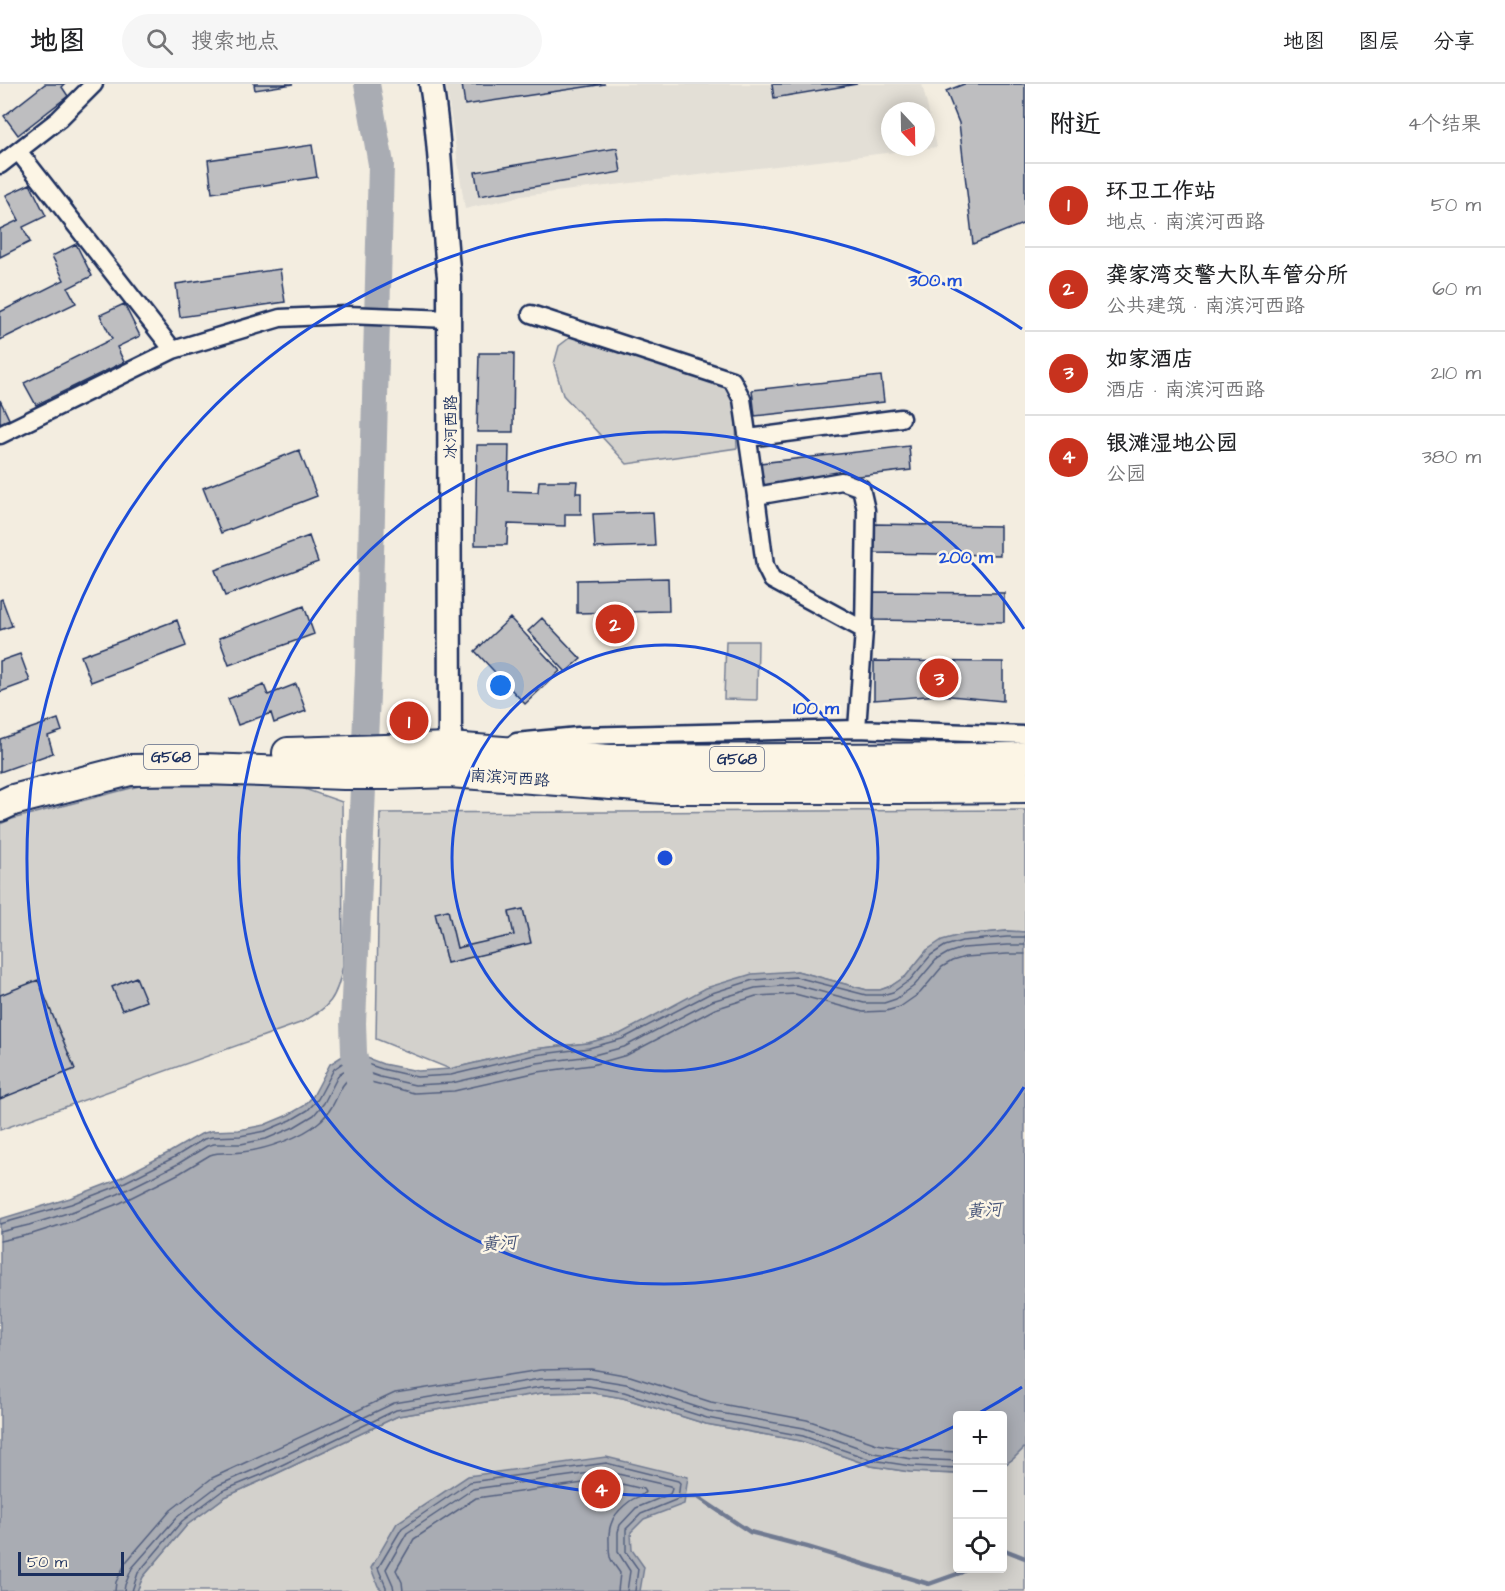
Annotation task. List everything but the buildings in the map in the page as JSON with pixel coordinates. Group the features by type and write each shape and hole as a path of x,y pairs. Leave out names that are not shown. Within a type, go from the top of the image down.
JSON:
{"highway":[{"name":"南滨河西路","path":"0,793 8,789 129,760 197,755 345,763"},
{"name":"南滨河西路","path":"0,806 13,800 130,770 450,760 1025,758"},
{"name":"南滨河西路","path":"450,760 664,788 1025,787"}],"main road":[{"name":"冰河西路","path":"431,84 436,108 449,276 450,760"}],"street":[{"path":"0,165 59,119 94,84"},
{"path":"18,151 173,350"},
{"path":"531,314 732,380 742,399 765,566 772,580 864,630"},
{"path":"0,435 173,350 280,318 347,315 449,319"},
{"path":"748,438 901,418"},
{"path":"756,496 842,481 861,488 866,510 864,630 857,729"},
{"name":"南滨河西路","path":"450,760 578,736 857,729 1025,735"}],"shaded area":[{"path":"446,84 922,84 926,102 881,102 881,154 521,196 465,209"},
{"path":"576,333 723,385 735,399 737,448 627,464 563,395 554,364 559,346"},
{"path":"726,641 758,641 757,700 724,699"},
{"path":"293,785 342,802 343,965 335,994 325,1007 300,1023 0,1130 0,824 139,786"},
{"path":"1025,810 1025,932 1007,931 960,935 927,950 906,976 880,990 867,990 797,971 652,1018 620,1034 588,1043 534,1049 450,1069 376,1039 380,813"},
{"path":"588,1392 623,1398 706,1424 801,1441 871,1466 910,1472 953,1474 953,1573 1007,1573 1007,1463 1025,1447 1025,1591 137,1591 143,1577 187,1525 225,1497 398,1416 542,1393"}],"water":[{"name":"黄河","path":"1007,931 1025,932 1025,1447 1007,1463 1007,1411 953,1411 953,1474 910,1472 871,1466 801,1441 706,1424 623,1398 588,1392 542,1393 398,1416 225,1497 187,1525 143,1577 137,1591 0,1591 0,1219 70,1198 112,1182 201,1134 264,1125 288,1115 304,1106 313,1096 330,1064 354,1053 383,1064 418,1071 450,1069 534,1049 588,1043 620,1034 706,988 752,974 797,971 867,990 880,990 906,976 927,950 942,940 960,935"},
{"path":"606,1457 688,1477 684,1504 644,1519 631,1532 632,1550 644,1567 640,1591 383,1591 378,1586 371,1568 397,1523 468,1476"}],"waterway":[{"path":"360,1087 354,1053 353,1023 368,671 381,164 367,84"},
{"path":"680,1497 698,1497 750,1532 929,1584 960,1573"},
{"path":"1007,1551 1025,1558"}],"place":[{"name":"龚家湾交警大队车管分所","path":"615,624"},
{"name":"如家酒店","path":"939,678"},
{"name":"环卫工作站","path":"409,721"},
{"name":"银滩湿地公园","path":"601,1489"}]}
